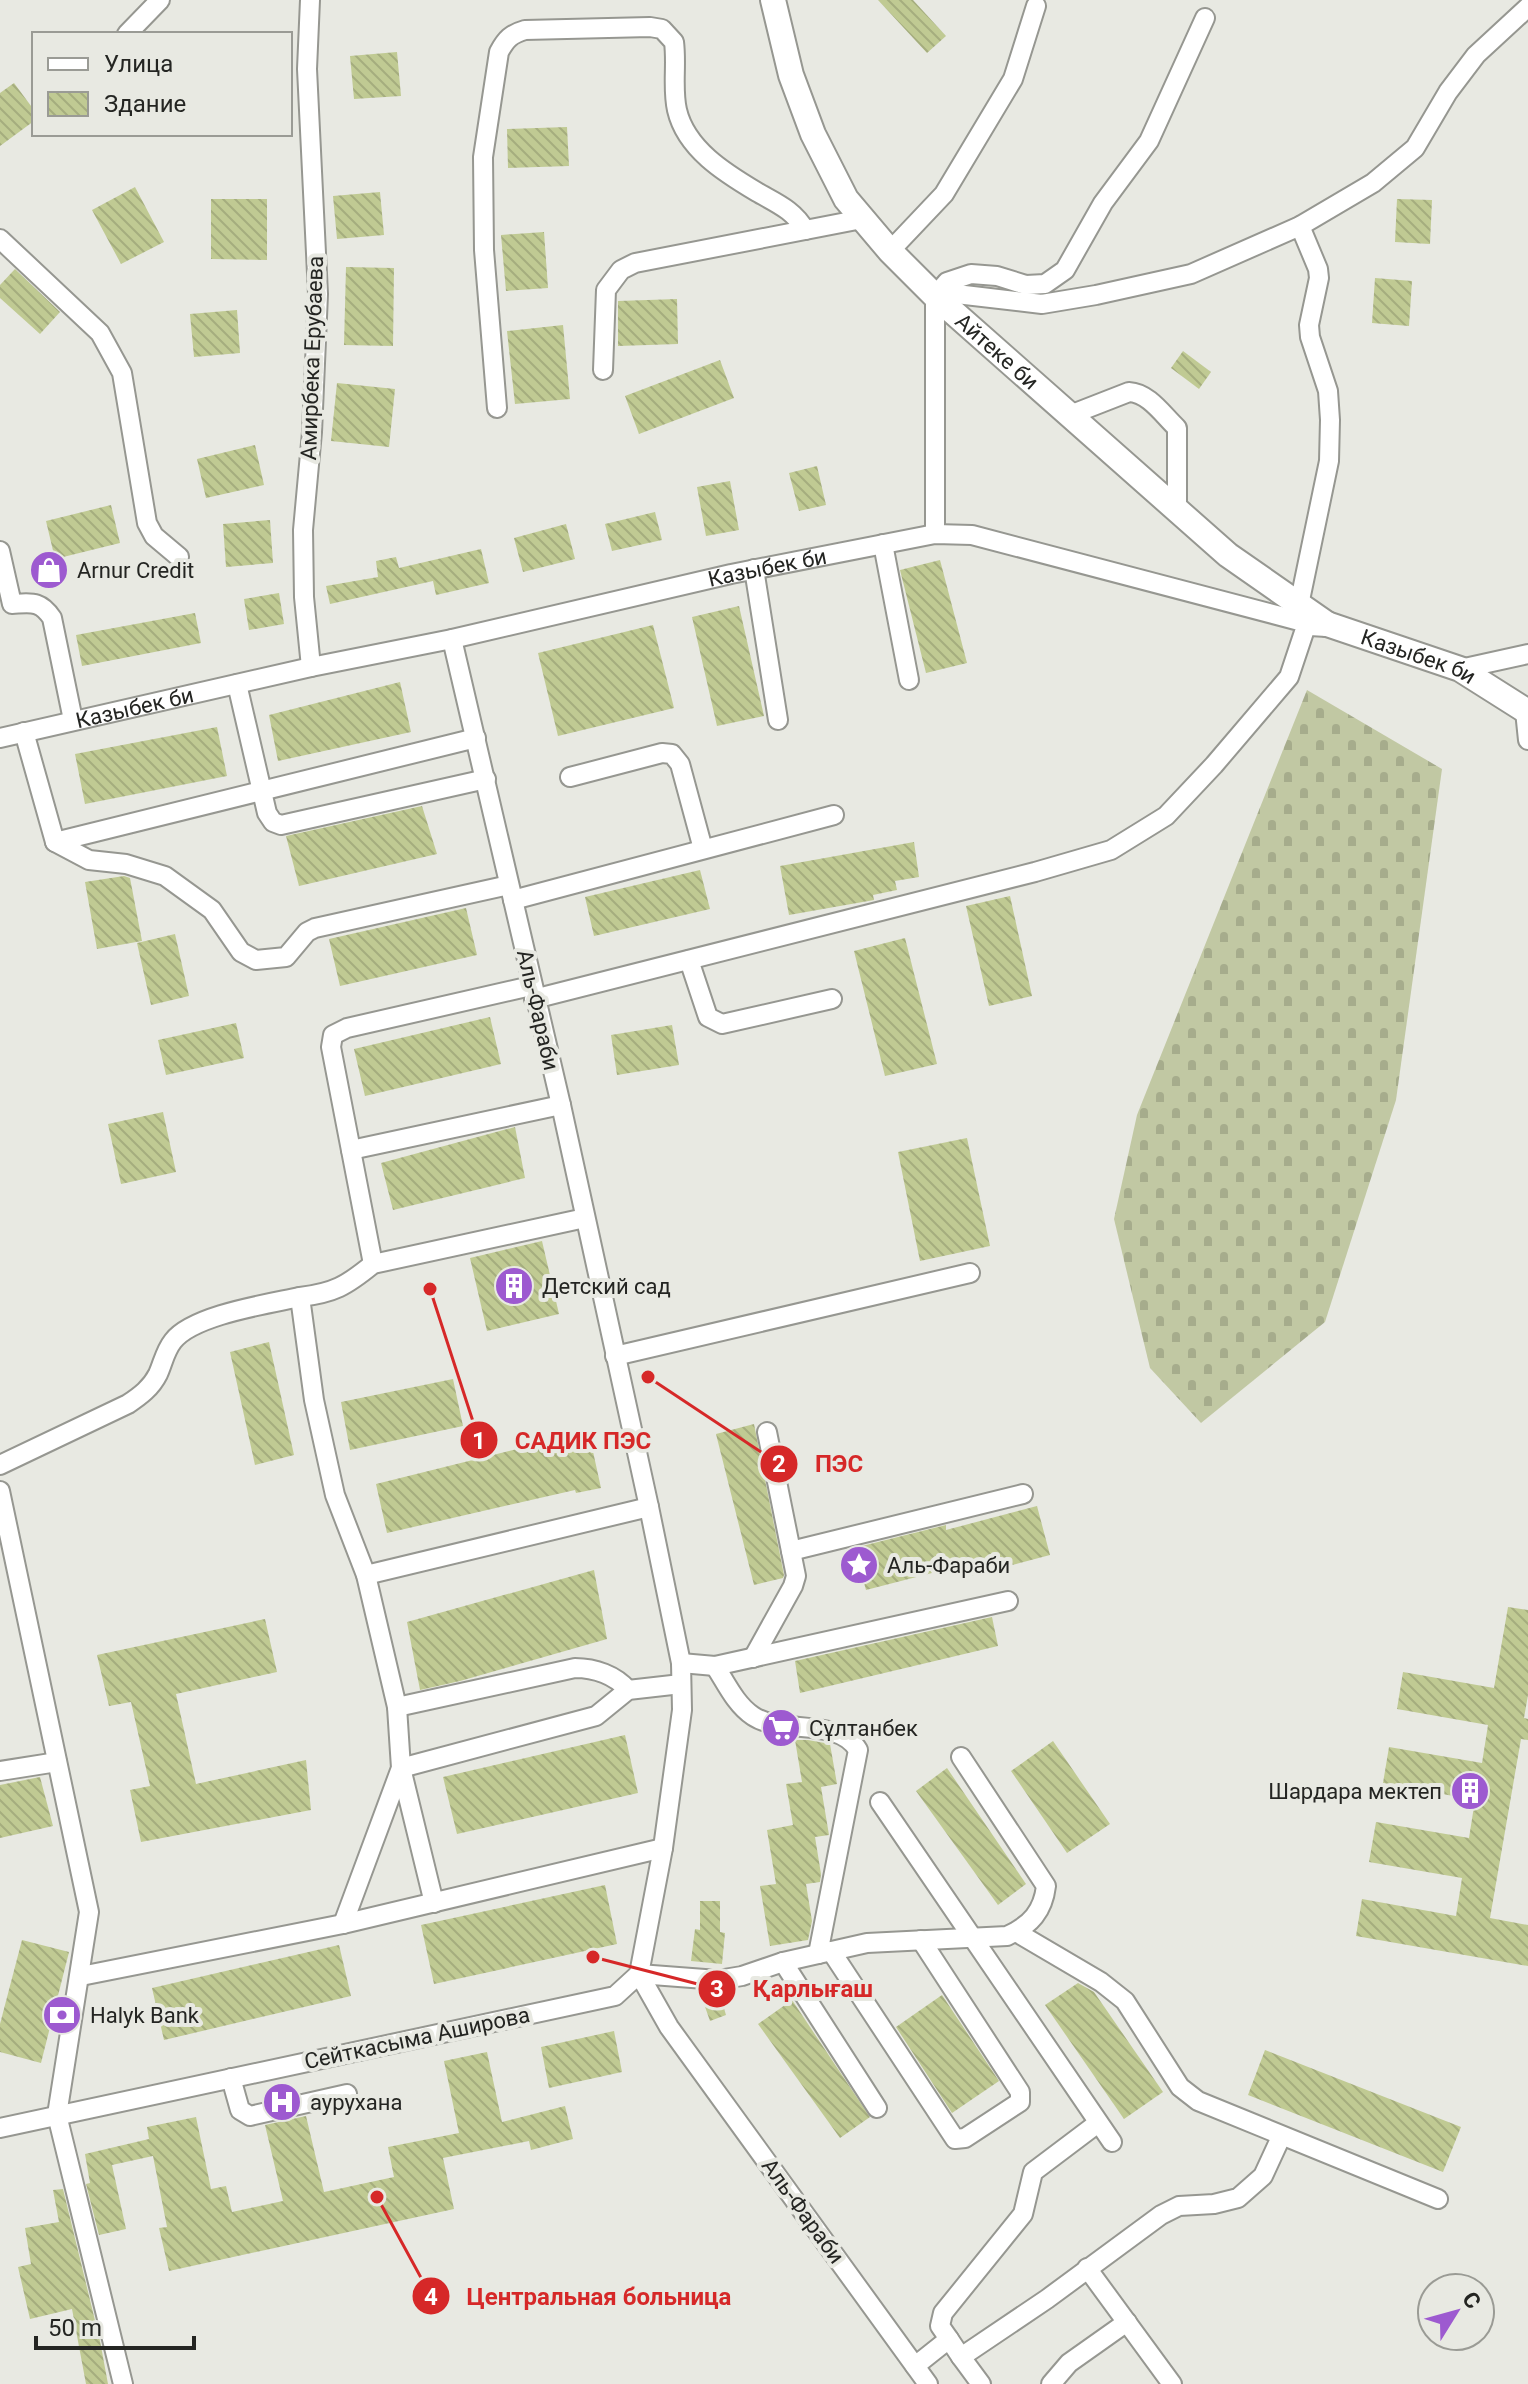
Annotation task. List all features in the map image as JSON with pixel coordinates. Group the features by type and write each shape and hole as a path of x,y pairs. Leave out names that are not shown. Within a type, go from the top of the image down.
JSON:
{"street":[{"path":"128,32 160,0"},
{"name":"Амирбека Ерубаева","path":"310,0 307,69 318,294 312,432 303,530 304,597 311,667"},
{"name":"Айтеке би","path":"773,0 791,75 813,134 846,199 862,219 890,251 1177,510 1228,555 1311,617"},
{"path":"890,251 944,194 1013,79 1036,6"},
{"path":"937,294 1042,304 1096,295 1191,274 1300,226 1373,183 1415,148 1448,92 1476,55 1528,7"},
{"path":"935,534 937,294 947,282 971,274 997,276 1026,285 1045,284 1065,270 1103,203 1149,141 1205,18"},
{"path":"497,408 484,250 483,157 499,52 514,33 525,30 662,29 674,42 675,98 684,130 718,167 793,212 805,230"},
{"path":"603,370 606,290 621,270 635,263 862,219"},
{"path":"373,1264 331,1047 333,1035 347,1028 689,960 1111,850 1166,816 1214,765 1289,677 1311,617 1329,461 1330,420 1328,391 1309,325 1319,278 1318,269 1300,226"},
{"path":"0,239 100,333 122,373 147,523 154,536 179,557"},
{"path":"1070,415 1129,392 1137,392 1147,398 1177,428 1177,510"},
{"name":"Казыбек би","path":"0,738 754,569 935,534 972,535 1311,617 1460,669 1528,654"},
{"path":"883,544 909,680"},
{"path":"0,551 6,605 33,603 45,607 52,618 73,720"},
{"path":"754,569 778,720"},
{"name":"Аль-Фараби","path":"452,639 561,1105 681,1663 682,1710 663,1848 639,1974 669,2027 928,2384"},
{"path":"1460,669 1526,712 1528,740"},
{"path":"237,684 261,790 267,813 273,822 281,825 486,779"},
{"path":"24,732 55,842 89,860 126,864 165,876 212,910 236,947 256,960 286,957 307,932 315,928 511,892 703,849 834,815"},
{"path":"55,842 476,738"},
{"path":"570,777 662,753 672,754 680,764 703,849"},
{"path":"689,960 708,1017 722,1024 832,999"},
{"path":"351,1150 561,1105"},
{"path":"0,1465 128,1404 147,1391 175,1338 196,1324 236,1310 329,1294 356,1279 373,1264 585,1218"},
{"path":"615,1356 970,1273"},
{"path":"300,1297 314,1400 335,1495 366,1575 397,1707 401,1768 434,1903"},
{"path":"753,1658 796,1576 767,1432"},
{"path":"0,1491 89,1912 57,2115 123,2384"},
{"path":"791,1551 1023,1494"},
{"path":"366,1575 649,1507"},
{"path":"681,1663 715,1666 1008,1601"},
{"path":"715,1666 751,1715 766,1723 842,1734 852,1740 858,1750 825,1952 955,2139 965,2138 1020,2102 1020,2092 921,1940"},
{"path":"397,1707 575,1668 591,1668 621,1681 628,1690"},
{"path":"401,1768 596,1716 628,1690 681,1684"},
{"path":"639,1974 718,1980 867,1943 1007,1936 1016,1932 1035,1918 1044,1904 1046,1886 961,1757"},
{"path":"0,1771 57,1762"},
{"path":"343,1924 401,1768"},
{"path":"880,1802 1112,2142"},
{"path":"81,1976 343,1924 663,1848"},
{"path":"1016,1932 1101,1982 1125,2001 1180,2087 1198,2101 1438,2199"},
{"path":"783,1962 877,2108"},
{"name":"Сейткасыма Аширова","path":"0,2128 615,1996 639,1974"},
{"path":"231,2078 240,2110 250,2116 347,2094"},
{"path":"981,2384 940,2326 943,2313 1023,2214 1033,2172 1098,2123"},
{"path":"961,2357 1047,2299 1161,2215 1179,2206 1214,2204 1238,2198 1263,2176 1281,2137"},
{"path":"1087,2268 1172,2384"},
{"path":"1051,2384 1069,2363 1127,2322"},
{"path":"915,2366 949,2339"}],"green space":[{"path":"1307,690 1442,769 1396,1100 1325,1322 1201,1423 1150,1368 1114,1219 1137,1115"}],"building":[{"path":"878,0 913,0 946,36 927,53"},
{"path":"397,52 401,96 354,99 350,56"},
{"path":"14,83 32,107 32,122 0,146 0,93"},
{"path":"567,127 569,166 508,168 507,129"},
{"path":"135,187 164,242 121,264 92,210"},
{"path":"380,192 384,235 337,239 333,196"},
{"path":"211,199 267,199 267,260 211,259"},
{"path":"1397,199 1432,200 1430,244 1395,242"},
{"path":"544,232 548,288 506,291 501,235"},
{"path":"346,267 394,268 393,346 344,345"},
{"path":"15,269 60,312 40,334 0,298 0,285"},
{"path":"1375,278 1412,281 1409,326 1372,323"},
{"path":"677,299 678,344 618,346 618,301"},
{"path":"237,310 240,353 194,357 190,314"},
{"path":"563,325 570,399 515,404 507,331"},
{"path":"1183,351 1211,372 1199,389 1171,368"},
{"path":"720,360 734,398 639,434 625,396"},
{"path":"337,383 395,389 389,447 331,441"},
{"path":"255,445 264,485 206,498 197,459"},
{"path":"817,466 826,505 799,511 789,473"},
{"path":"730,481 739,530 706,536 697,487"},
{"path":"111,505 120,543 55,559 46,521"},
{"path":"655,512 662,540 612,551 605,524"},
{"path":"270,520 273,563 226,567 223,524"},
{"path":"566,524 575,559 523,572 514,538"},
{"path":"481,549 489,583 436,595 433,581 330,604 326,586 378,577 376,561 396,557 399,568"},
{"path":"940,560 967,663 926,673 900,570"},
{"path":"279,593 284,624 249,630 244,599"},
{"path":"739,606 764,716 717,726 692,617"},
{"path":"195,613 201,643 82,666 76,635"},
{"path":"653,625 674,708 558,736 538,653"},
{"path":"400,682 411,732 278,761 269,715"},
{"path":"217,727 227,776 85,804 75,754"},
{"path":"422,806 437,854 299,886 286,836"},
{"path":"914,842 919,877 895,881 897,890 873,895 874,900 789,915 780,866"},
{"path":"700,870 710,909 594,936 585,897"},
{"path":"124,876 130,878 142,941 97,949 85,882"},
{"path":"1010,896 1032,996 989,1006 966,906"},
{"path":"466,908 477,955 340,986 329,939"},
{"path":"175,934 189,996 151,1005 137,943"},
{"path":"905,938 937,1064 885,1076 854,951"},
{"path":"490,1017 501,1064 365,1096 354,1049"},
{"path":"236,1023 244,1058 166,1075 158,1040"},
{"path":"672,1025 679,1065 617,1075 611,1035"},
{"path":"163,1112 176,1172 121,1184 108,1124"},
{"path":"515,1127 525,1178 393,1210 381,1163"},
{"path":"967,1138 990,1246 920,1261 898,1152"},
{"name":"Детский сад","path":"542,1241 559,1314 487,1331 470,1258"},
{"path":"269,1342 294,1455 255,1465 230,1352"},
{"path":"453,1379 463,1426 350,1450 341,1402"},
{"path":"754,1424 784,1575 783,1578 754,1585 716,1434"},
{"path":"558,1439 561,1454 592,1447 601,1488 576,1493 575,1490 387,1533 376,1484"},
{"path":"1037,1506 1050,1555 966,1577 963,1565 866,1590 854,1548 946,1525 946,1530"},
{"path":"594,1570 607,1639 420,1690 407,1622"},
{"name":"Шардара мектеп","path":"1508,1607 1528,1610 1528,1695 1524,1718 1528,1719 1528,1740 1521,1739 1490,1918 1528,1925 1528,1966 1356,1936 1362,1899 1456,1916 1462,1878 1369,1862 1376,1822 1469,1838 1475,1800 1383,1783 1389,1747 1482,1763 1488,1725 1397,1709 1403,1672 1494,1688"},
{"path":"992,1617 998,1646 800,1693 795,1661"},
{"path":"265,1619 277,1672 176,1694 196,1784 306,1760 311,1810 141,1842 130,1790 150,1786 131,1702 109,1706 97,1655"},
{"path":"625,1735 638,1793 457,1834 443,1777"},
{"path":"795,1740 830,1744 837,1784 821,1787 829,1835 815,1837 821,1874 820,1882 806,1884 812,1921 808,1940 770,1946 760,1886 776,1884 767,1830 793,1825 786,1784 802,1782"},
{"path":"1053,1741 1110,1824 1067,1853 1011,1771"},
{"path":"947,1768 1026,1884 998,1905 916,1791"},
{"path":"40,1777 53,1826 0,1838 0,1785"},
{"path":"605,1885 617,1944 434,1984 421,1925"},
{"path":"700,1901 720,1901 720,1932 725,1933 722,1964 691,1961 695,1929 700,1930"},
{"path":"22,1940 69,1952 41,2063 0,2052 0,2024"},
{"path":"339,1945 351,1996 164,2040 152,1988"},
{"path":"1078,1983 1094,1992 1163,2092 1124,2119 1045,2005"},
{"path":"720,1995 726,2015 710,2021 703,2001"},
{"path":"942,1995 999,2081 952,2113 896,2027"},
{"path":"792,2000 870,2117 840,2138 758,2024"},
{"path":"614,2031 622,2072 549,2088 541,2047"},
{"path":"1265,2050 1461,2127 1443,2172 1248,2095"},
{"path":"487,2052 502,2122 565,2106 573,2139 531,2150 529,2141 443,2158 454,2209 169,2271 159,2228 167,2227 153,2156 112,2165 126,2229 99,2235 86,2184 90,2183 85,2154 149,2139 147,2127 196,2117 211,2189 226,2186 232,2212 283,2201 265,2125 306,2116 324,2192 394,2177 388,2147 459,2133 444,2061"},
{"path":"63,2189 108,2384 86,2384 72,2309 30,2319 18,2267 31,2264 25,2228 59,2222 53,2190"}],"place":[{"name":"Arnur Credit","path":"49,570"},
{"name":"Детский сад","path":"514,1286"},
{"name":"САДИК ПЭС","path":"430,1289"},
{"name":"ПЭС","path":"648,1377"},
{"name":"Аль-Фараби","path":"859,1565"},
{"name":"Сұлтанбек","path":"781,1728"},
{"name":"Шардара мектеп","path":"1470,1791"},
{"name":"Қарлығаш","path":"593,1957"},
{"name":"Halyk Bank","path":"62,2015"},
{"name":"аурухана","path":"282,2102"},
{"name":"Центральная больница","path":"377,2197"}]}
